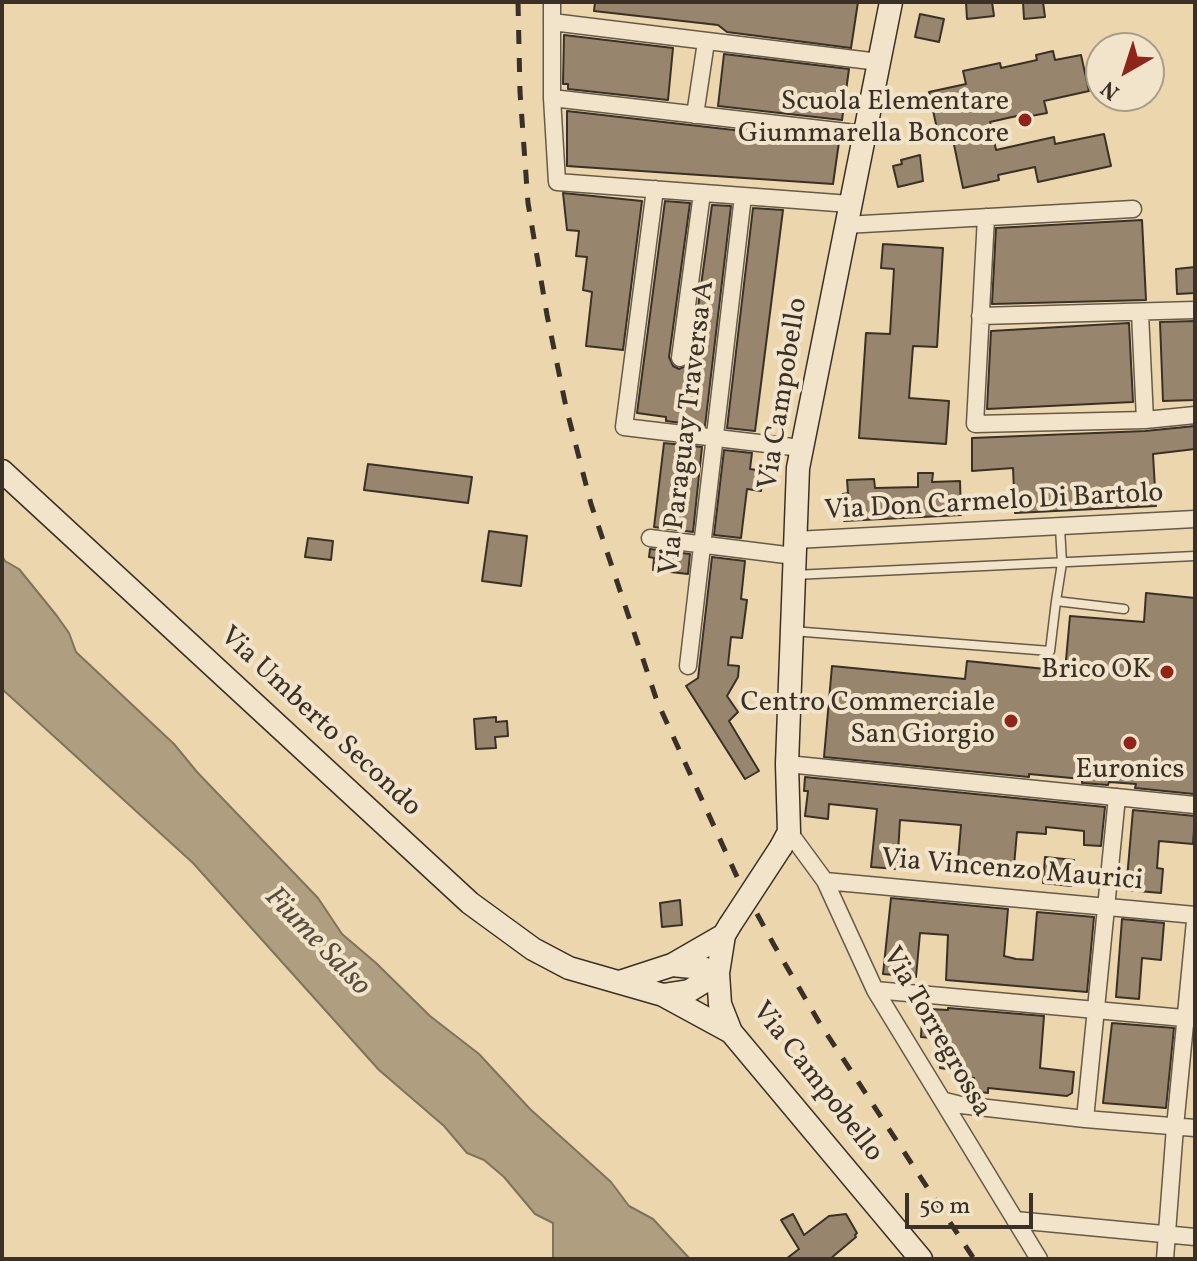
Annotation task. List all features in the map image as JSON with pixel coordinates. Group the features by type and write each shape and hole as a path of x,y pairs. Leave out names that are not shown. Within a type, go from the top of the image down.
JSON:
{"main road":[{"name":"Via Campobello","path":"785,839 794,557 801,448 891,2"},
{"name":"Via Umberto Secondo","path":"2,471 470,903 533,949 569,968 663,995 731,1032"},
{"path":"619,982 672,965 727,930 785,839"},
{"name":"Via Campobello","path":"727,930 718,973 720,1004 731,1032 921,1259"},
{"path":"672,965 718,973"},
{"path":"663,995 689,991 718,973"}],"street":[{"path":"552,2 552,98 557,182 743,196 848,214 986,217 1133,209"},
{"path":"552,22 879,62"},
{"path":"695,115 706,42"},
{"path":"552,98 864,134"},
{"path":"655,189 624,427 801,448"},
{"path":"680,358 702,193"},
{"name":"Via Paraguay Traversa A","path":"688,666 743,196"},
{"path":"986,217 975,424 1145,420 1195,415"},
{"path":"980,316 1195,310"},
{"path":"1140,313 1145,420"},
{"name":"Via Don Carmelo Di Bartolo","path":"650,538 794,557 1060,528 1195,519"},
{"path":"787,764 1195,805"},
{"path":"1085,1119 1117,797"},
{"name":"Via Torregrossa","path":"785,839 825,881 875,990 1039,1259"},
{"name":"Via Vincenzo Maurici","path":"825,881 1195,918"},
{"path":"1165,1259 1175,1127 1190,1018 1195,918"},
{"path":"875,990 1190,1018"},
{"path":"945,1101 1085,1119 1195,1128"},
{"path":"1015,1220 1195,1237"}],"lane":[{"path":"792,631 1050,651 1062,563 1060,528"},
{"path":"794,557 1062,563 1195,556"},
{"path":"1056,601 1124,609"}],"water":[{"name":"Fiume Salso","path":"2,556 19,569 57,616 69,633 76,652 174,744 318,898 342,934 430,1016 479,1054 530,1109 611,1182 629,1206 653,1219 690,1259 553,1259 553,1223 535,1214 504,1177 484,1160 467,1153 444,1126 379,1070 193,863 2,689"}],"building":[{"path":"595,2 858,2 851,48 727,32 718,25 594,11"},
{"path":"966,2 992,2 994,16 967,19"},
{"path":"1023,2 1043,2 1045,17 1024,19"},
{"path":"920,14 944,19 939,42 915,37"},
{"path":"564,35 673,48 668,100 568,89 568,84 563,84"},
{"path":"1053,51 1055,60 1081,55 1085,92 1044,101 1047,113 1031,116 1030,113 990,122 996,150 1054,137 1055,144 1104,134 1111,166 1038,182 1035,167 998,175 999,180 963,188 952,135 939,138 929,92 966,84 963,71 1000,63 1001,68 1037,60 1036,55"},
{"path":"724,54 849,69 842,120 718,106"},
{"path":"567,111 839,142 833,184 567,166"},
{"path":"920,155 923,181 898,187 893,166 902,164 901,160"},
{"path":"563,193 642,201 623,350 586,346 592,292 583,290 587,257 576,256 579,231 567,230"},
{"path":"665,201 690,203 669,357 673,366 679,369 688,365 691,359 712,205 731,206 705,426 666,421 666,417 637,413"},
{"path":"753,208 783,210 755,431 727,428"},
{"path":"1142,220 1146,300 992,304 996,228"},
{"path":"883,244 943,248 937,347 913,346 909,398 949,401 946,444 859,438 866,333 890,334 894,269 881,268"},
{"path":"1195,267 1195,293 1177,294 1176,269"},
{"path":"1195,321 1195,400 1163,401 1160,322"},
{"path":"1129,323 1133,402 987,409 991,331"},
{"path":"1195,426 1195,449 1153,454 1156,506 1015,513 1013,468 972,471 972,438"},
{"path":"664,443 702,447 693,532 654,527"},
{"path":"724,450 752,453 750,469 763,471 761,491 747,489 741,538 714,535"},
{"path":"368,464 472,477 468,503 364,490"},
{"path":"918,473 933,473 932,482 960,481 961,515 844,521 843,494 848,493 847,480 874,479 875,488 918,487"},
{"path":"489,531 527,536 521,586 482,581"},
{"path":"308,538 333,541 331,560 305,557"},
{"path":"650,549 690,554 688,574 653,570 654,558 649,557"},
{"path":"712,557 745,561 741,599 747,600 742,638 731,637 728,665 739,666 738,677 727,696 738,712 729,721 759,771 745,779 686,686 698,678"},
{"name":"Centro Commerciale San Giorgio","path":"1146,593 1195,598 1194,794 1135,788 1136,784 1082,783 1082,779 1029,774 1029,777 824,757 832,666 965,679 967,661 1065,671 1070,616 1144,622"},
{"path":"496,717 496,722 507,721 508,736 495,737 496,748 476,749 474,719"},
{"path":"805,777 1105,807 1101,846 1084,845 1084,831 1046,827 1046,834 1017,832 1013,877 957,872 961,825 900,820 897,869 871,867 877,809 829,804 828,819 805,816 808,791 804,791"},
{"path":"1133,810 1195,816 1193,844 1159,841 1157,868 1163,869 1161,893 1126,890"},
{"path":"1045,857 1074,860 1071,886 1043,883"},
{"path":"891,898 1008,909 1004,956 1016,959 1033,960 1037,912 1094,917 1087,992 946,980 948,935 920,933 916,977 883,974"},
{"path":"680,900 682,925 662,927 660,903"},
{"path":"1122,919 1164,923 1161,960 1142,958 1139,999 1116,997"},
{"path":"929,1009 1044,1016 1040,1068 1074,1072 1072,1093 1067,1096 988,1088 988,1093 973,1091 974,1078 952,1075 953,1070 940,1068 944,1039 921,1037 922,1020 928,1020"},
{"path":"1112,1023 1174,1028 1166,1108 1103,1103"},
{"path":"793,1214 804,1235 829,1216 846,1214 857,1233 856,1237 830,1259 786,1259 799,1249 781,1220"}],"railway":[{"path":"518,2 520,92 528,203 547,315 591,504 657,701 738,879 774,945 819,1022 974,1259"}],"place":[{"name":"Scuola Elementare Giummarella Boncore","path":"1025,120"},
{"name":"Brico OK","path":"1167,672"},
{"name":"Centro Commerciale San Giorgio","path":"1011,721"},
{"name":"Euronics","path":"1130,743"}]}
